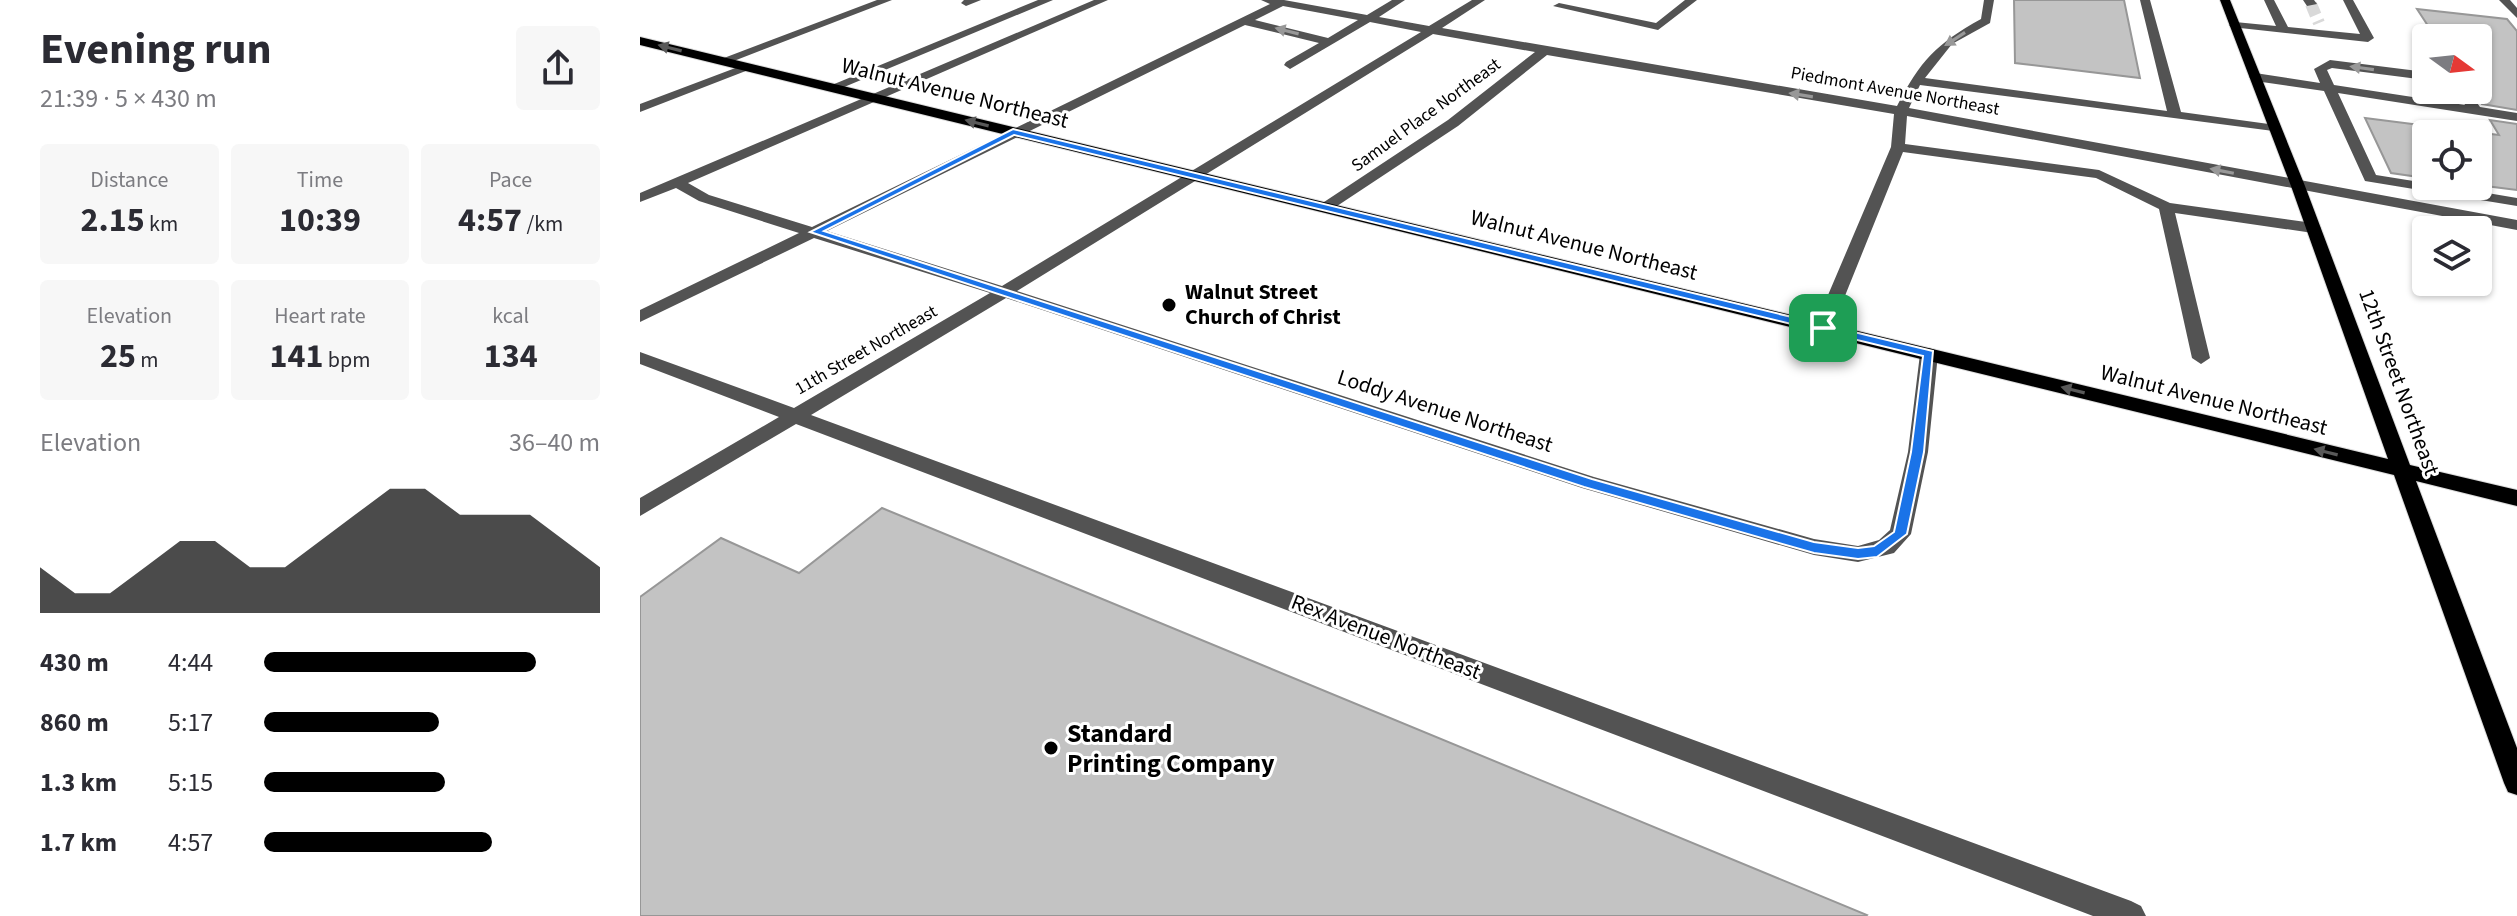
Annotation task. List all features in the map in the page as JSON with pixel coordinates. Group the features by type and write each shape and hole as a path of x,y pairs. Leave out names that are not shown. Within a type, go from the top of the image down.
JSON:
{"main road":[{"name":"12th Street Northeast","path":"2225,0 2298,186 2517,783"},
{"name":"Walnut Avenue Northeast","path":"640,41 2517,498"}],"street":[{"path":"722,61 887,0"},
{"path":"833,87 1048,0"},
{"path":"640,198 1103,0"},
{"path":"1307,7 1318,0"},
{"path":"1290,65 1400,0"},
{"name":"11th Street Northeast","path":"640,508 1004,292 1480,0"},
{"path":"1564,3 1658,27 1692,0"},
{"path":"1823,328 1898,147 1901,111 1916,81 1948,42 1986,21 1989,0"},
{"path":"2145,0 2175,115"},
{"path":"2269,0 2284,30"},
{"path":"2235,25 2284,30 2321,28 2368,38 2348,0"},
{"path":"2504,0 2517,15"},
{"path":"640,317 1244,21 1274,1"},
{"name":"Piedmont Avenue Northeast","path":"1274,1 1679,75 1901,111 2517,225"},
{"path":"1244,21 1330,42"},
{"name":"Samuel Place Northeast","path":"1326,207 1453,123 1545,50"},
{"path":"2412,74 2330,64 2320,69 2370,178 2517,202"},
{"path":"640,108 750,67"},
{"path":"2255,77 2517,117"},
{"path":"1916,81 2276,129"},
{"path":"2471,104 2475,110"},
{"path":"1898,147 2099,174 2166,207 2313,228"},
{"name":"Loddy Avenue Northeast","path":"676,182 704,198 1004,292 1589,483 1814,547 1858,554 1877,551 1900,534 1918,452 1929,354"},
{"path":"2166,207 2201,358"},
{"name":"Rex Avenue Northeast","path":"640,358 2131,916"}],"building":[{"path":"2014,0 2124,0 2140,78 2015,63"},
{"path":"2417,9 2507,19 2517,31 2517,110 2482,104 2492,104 2492,24 2427,24"},
{"path":"2365,118 2412,124 2412,176 2391,173"},
{"path":"2492,120 2517,124 2517,190 2492,187 2492,134 2499,135"},
{"name":"Standard Printing Company","path":"882,508 1867,915 640,916 640,597 721,538 799,573"}],"tunnel":[{"path":"2311,4 2319,23"}],"place":[{"name":"Walnut Street Church of Christ","path":"1169,305"},
{"name":"Standard Printing Company","path":"1051,748"}],"route":[{"path":"1013,132 1823,328 1929,354 1918,452 1900,534 1877,551 1858,554 1814,547 1589,483 815,232 1013,132"}]}
